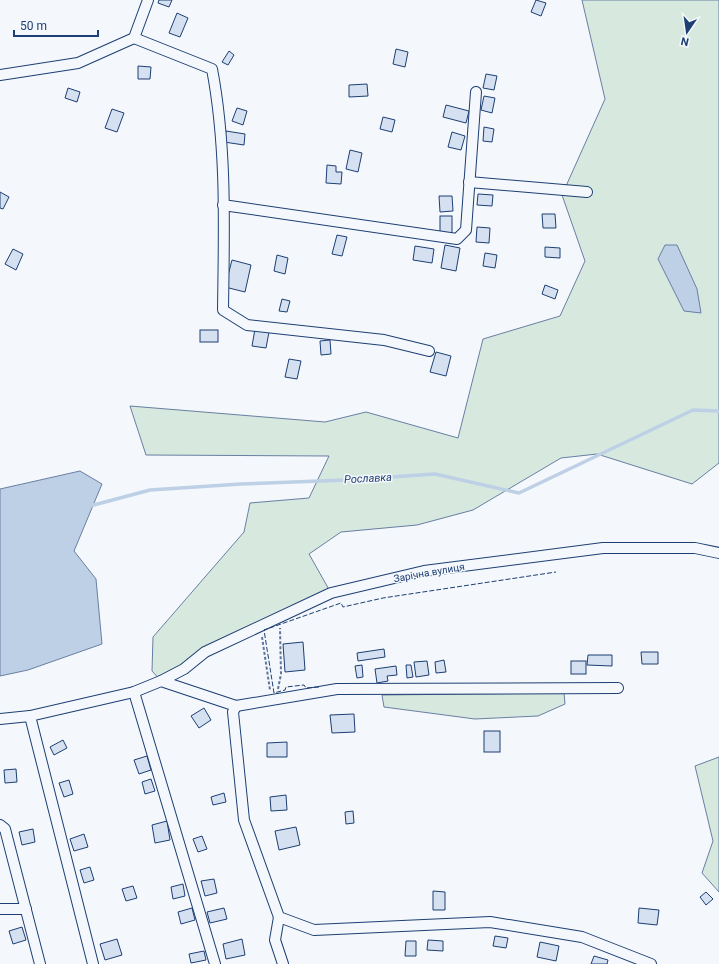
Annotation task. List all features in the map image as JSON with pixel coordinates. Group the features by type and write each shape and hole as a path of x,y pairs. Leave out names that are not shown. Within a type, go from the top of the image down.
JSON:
{"street":[{"path":"0,75 78,63 134,38 148,0"},
{"path":"134,38 212,69 218,101 223,205 223,310 247,325 384,340 429,351"},
{"path":"223,205 457,239 466,230 476,92"},
{"path":"469,182 587,192"},
{"name":"Зарічна вулиця","path":"0,719 30,716 134,692 161,681 184,669 205,652 331,593 424,571 603,548 695,548 719,553"},
{"path":"161,681 236,706 337,689 618,688"},
{"path":"134,692 215,964"},
{"path":"236,706 233,712 244,820 279,917 276,940 283,964"},
{"path":"30,716 93,964"},
{"path":"0,825 5,829 40,964"},
{"path":"0,909 26,909"},
{"path":"279,917 314,930 490,922 582,937 651,964"}],"path":[{"path":"274,699 281,674 280,617"},
{"path":"260,626 274,699"}],"shaded area":[{"path":"582,0 719,0 719,463 692,484 597,454 561,458 473,510 417,525 341,532 309,554 331,593 205,652 161,681 152,671 153,637 244,532 250,503 309,498 329,456 146,455 130,406 325,422 366,412 458,438 483,339 560,316 585,261 562,195 605,99"},
{"path":"564,693 565,704 538,716 475,719 384,707 382,695"},
{"path":"719,757 719,892 702,873 713,841 695,766"}],"water":[{"path":"665,245 677,245 697,289 701,313 684,311 658,259"},
{"path":"80,471 102,484 74,551 96,579 102,644 28,670 0,676 0,489"}],"building":[{"path":"159,0 172,0 169,7 158,3"},
{"path":"536,0 546,3 541,16 531,12"},
{"path":"177,13 188,18 180,37 169,33"},
{"path":"396,49 408,52 405,67 393,64"},
{"path":"229,51 234,55 228,65 222,62"},
{"path":"138,66 151,67 150,79 138,79"},
{"path":"486,74 497,76 494,90 483,88"},
{"path":"367,84 368,96 349,97 349,85"},
{"path":"68,88 80,92 77,102 65,98"},
{"path":"484,96 495,98 492,113 481,110"},
{"path":"446,105 469,111 466,123 443,117"},
{"path":"237,108 247,111 243,125 232,121"},
{"path":"112,109 124,113 117,132 105,128"},
{"path":"383,117 395,120 392,132 380,129"},
{"path":"484,127 494,129 492,142 483,141"},
{"path":"226,131 245,134 244,145 224,142"},
{"path":"452,132 465,136 461,150 448,147"},
{"path":"350,150 362,153 358,172 346,169"},
{"path":"327,165 336,166 336,172 342,172 341,184 326,183"},
{"path":"0,192 9,197 3,209 0,208"},
{"path":"478,194 493,195 492,206 477,205"},
{"path":"439,196 452,196 453,211 440,212"},
{"path":"542,214 555,214 556,228 543,228"},
{"path":"440,216 452,216 452,233 440,233"},
{"path":"477,227 490,228 489,243 476,242"},
{"path":"337,235 347,237 342,256 332,254"},
{"path":"445,245 460,248 456,271 441,268"},
{"path":"415,246 434,249 432,263 413,260"},
{"path":"545,247 560,248 560,258 545,257"},
{"path":"13,249 23,254 16,270 5,264"},
{"path":"485,253 497,255 495,268 483,266"},
{"path":"277,255 288,258 285,274 274,271"},
{"path":"232,260 251,265 245,292 225,287"},
{"path":"545,285 558,290 555,299 542,294"},
{"path":"282,299 290,301 287,312 279,311"},
{"path":"255,329 269,332 266,348 252,346"},
{"path":"200,330 218,330 218,342 200,342"},
{"path":"330,340 331,354 321,355 320,341"},
{"path":"436,352 451,356 446,376 430,372"},
{"path":"289,359 301,361 297,379 285,377"},
{"path":"303,642 305,670 285,672 283,644"},
{"path":"384,649 385,657 358,661 357,653"},
{"path":"641,652 658,652 658,664 642,664"},
{"path":"588,655 612,655 612,666 587,665"},
{"path":"444,660 446,672 436,673 435,662"},
{"path":"427,661 429,675 416,677 414,662"},
{"path":"571,661 586,661 586,674 571,674"},
{"path":"362,665 363,677 357,678 355,666"},
{"path":"406,665 411,665 413,677 407,678"},
{"path":"396,666 397,675 387,676 388,681 377,683 375,669"},
{"path":"204,708 211,720 199,728 191,716"},
{"path":"354,714 355,732 332,733 330,715"},
{"path":"484,731 500,731 500,752 484,752"},
{"path":"63,740 67,748 54,755 50,747"},
{"path":"287,742 287,757 267,757 267,743"},
{"path":"147,756 151,770 139,774 134,760"},
{"path":"16,769 17,782 5,783 4,770"},
{"path":"151,779 155,791 145,794 142,782"},
{"path":"69,780 73,794 64,797 59,783"},
{"path":"224,793 226,802 213,805 211,797"},
{"path":"286,795 287,810 271,811 270,797"},
{"path":"353,811 354,823 346,824 345,812"},
{"path":"167,821 170,840 155,843 152,825"},
{"path":"296,827 300,845 279,850 275,831"},
{"path":"33,829 35,842 22,845 19,832"},
{"path":"84,834 88,847 74,851 70,839"},
{"path":"202,836 207,849 198,852 193,839"},
{"path":"90,867 94,880 84,883 80,870"},
{"path":"214,879 217,893 205,896 201,881"},
{"path":"183,884 185,896 173,899 171,887"},
{"path":"133,886 137,898 126,901 122,889"},
{"path":"433,891 445,892 445,910 433,910"},
{"path":"706,892 713,899 706,905 700,897"},
{"path":"192,908 195,920 181,924 178,912"},
{"path":"224,908 227,919 210,923 207,912"},
{"path":"639,908 659,910 657,925 638,923"},
{"path":"22,927 26,940 13,944 9,931"},
{"path":"495,936 508,938 506,948 493,946"},
{"path":"117,939 122,955 105,960 100,944"},
{"path":"242,939 245,955 226,959 223,944"},
{"path":"428,940 443,941 443,951 427,950"},
{"path":"406,941 416,941 416,956 405,956"},
{"path":"540,942 559,946 556,961 537,957"},
{"path":"204,951 206,960 191,963 189,954"},
{"path":"594,956 608,960 607,964 591,964"}],"waterway":[{"name":"Рославка","path":"90,506 150,490 435,474 519,493 693,410 719,411"}],"fence":[{"path":"319,687 306,688 304,685 286,687 285,690 274,693 264,630 341,603 343,607 383,598 556,572"}]}
